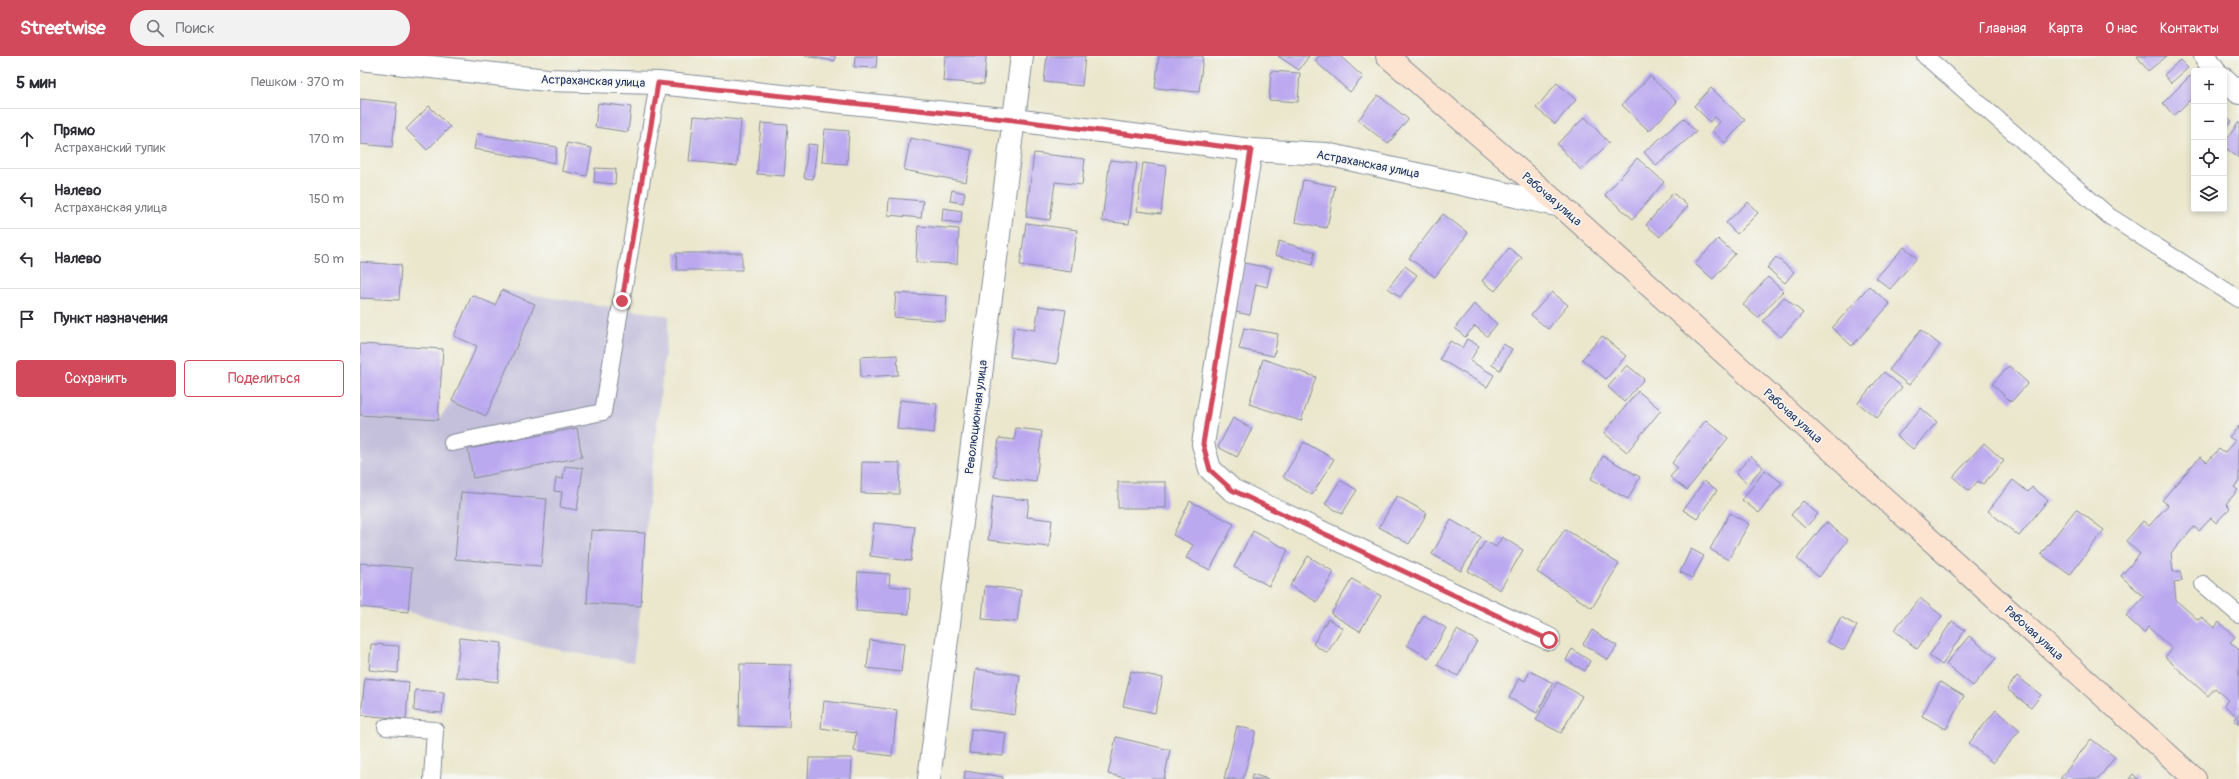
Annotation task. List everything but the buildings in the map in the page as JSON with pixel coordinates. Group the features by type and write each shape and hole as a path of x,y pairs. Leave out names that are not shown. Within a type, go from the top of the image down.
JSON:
{"street":[{"name":"Революционная улица","path":"929,779 1022,56"},
{"name":"Рабочая улица","path":"1387,56 1561,206 2196,779"},
{"path":"2205,56 2213,68"},
{"name":"Астраханская улица","path":"360,59 547,80 658,83 1014,120 1251,150 1326,154 1561,206"},
{"path":"2227,82 2239,92"},
{"path":"1251,150 1203,444 1210,470 1232,490 1549,640"}],"lane":[{"path":"1925,56 2109,216 2239,299"},
{"path":"452,443 603,412 658,83"},
{"path":"2203,584 2239,615"},
{"path":"386,727 435,730 432,779"}],"shaded area":[{"path":"502,290 669,316 645,533 641,606 633,662 563,651 408,612 360,607 360,415 438,420 453,400"}],"route":[{"path":"622,301 658,83 1014,120 1251,150 1203,444 1210,470 1232,490 1549,640"}]}
